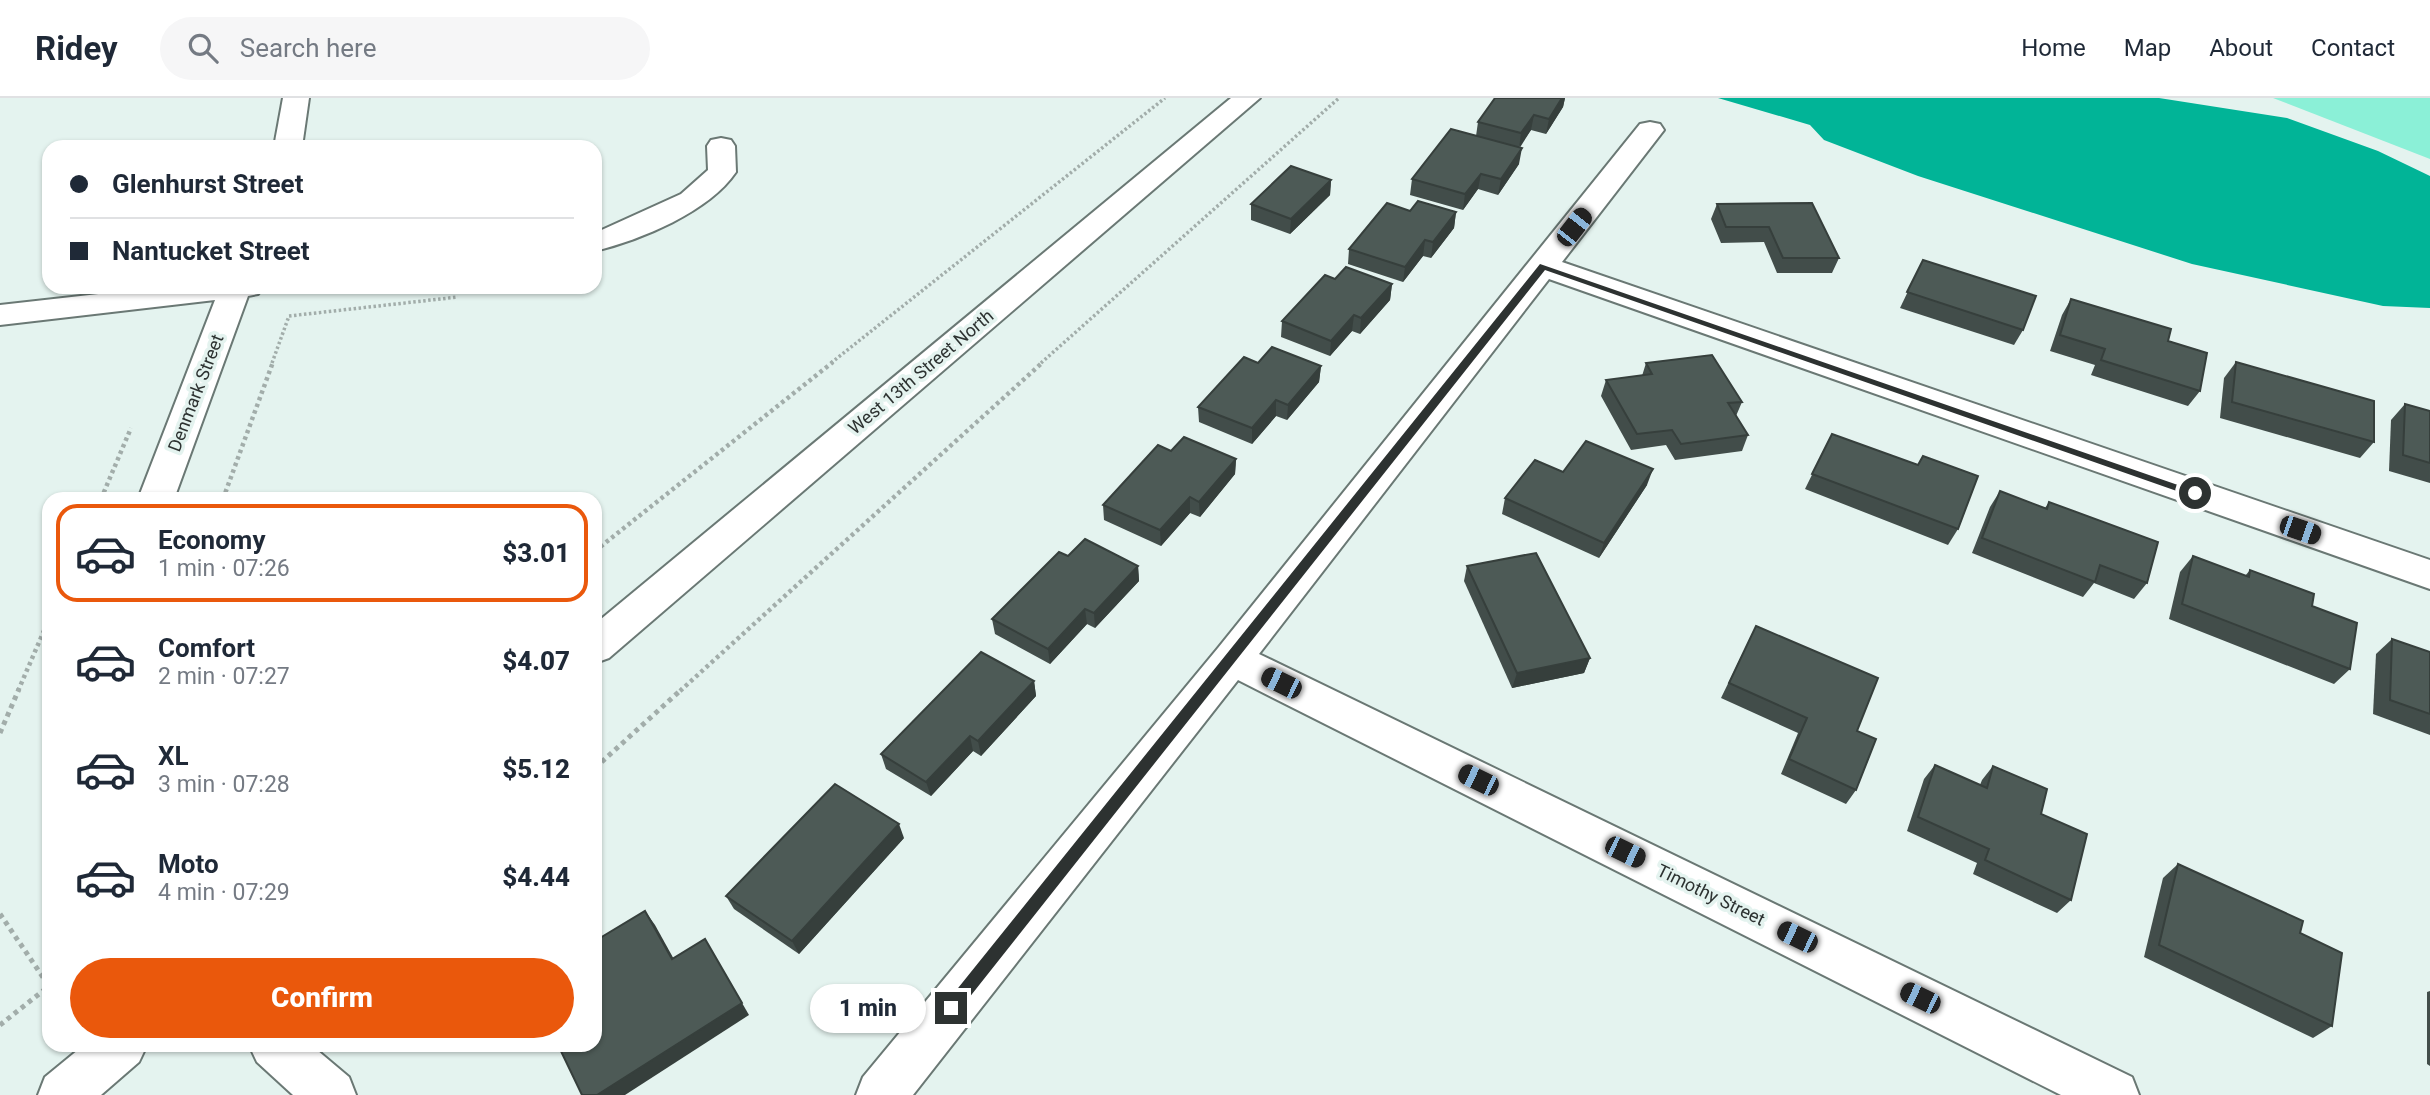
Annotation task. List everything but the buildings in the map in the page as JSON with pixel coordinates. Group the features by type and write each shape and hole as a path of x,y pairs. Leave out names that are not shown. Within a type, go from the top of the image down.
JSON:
{"street":[{"path":"289,140 296,98"},
{"name":"West 13th Street North","path":"602,641 1247,98"},
{"path":"881,1095 1232,659 1650,130"},
{"path":"602,240 691,200 722,172 721,146"},
{"path":"1543,266 2430,575"},
{"path":"0,314 177,294"},
{"name":"Denmark Street","path":"159,492 236,294"},
{"name":"Timothy Street","path":"1232,659 2114,1095"},
{"path":"63,1095 114,1052"},
{"path":"282,1052 331,1095"}],"path":[{"path":"602,545 1165,98"},
{"path":"602,762 1172,244 1339,98"},
{"path":"226,492 289,316 458,297"},
{"path":"104,492 131,428"},
{"path":"0,733 42,635"},
{"path":"0,914 42,976"},
{"path":"0,1025 42,992"}],"shaded area":[{"path":"1718,98 2159,98 2287,118 2378,151 2430,176 2430,308 2383,306 2192,264 1918,176 1824,140 1810,125"},
{"path":"2273,98 2430,98 2430,159"}],"route":[{"path":"951,1008 1543,266 2195,493"}]}
